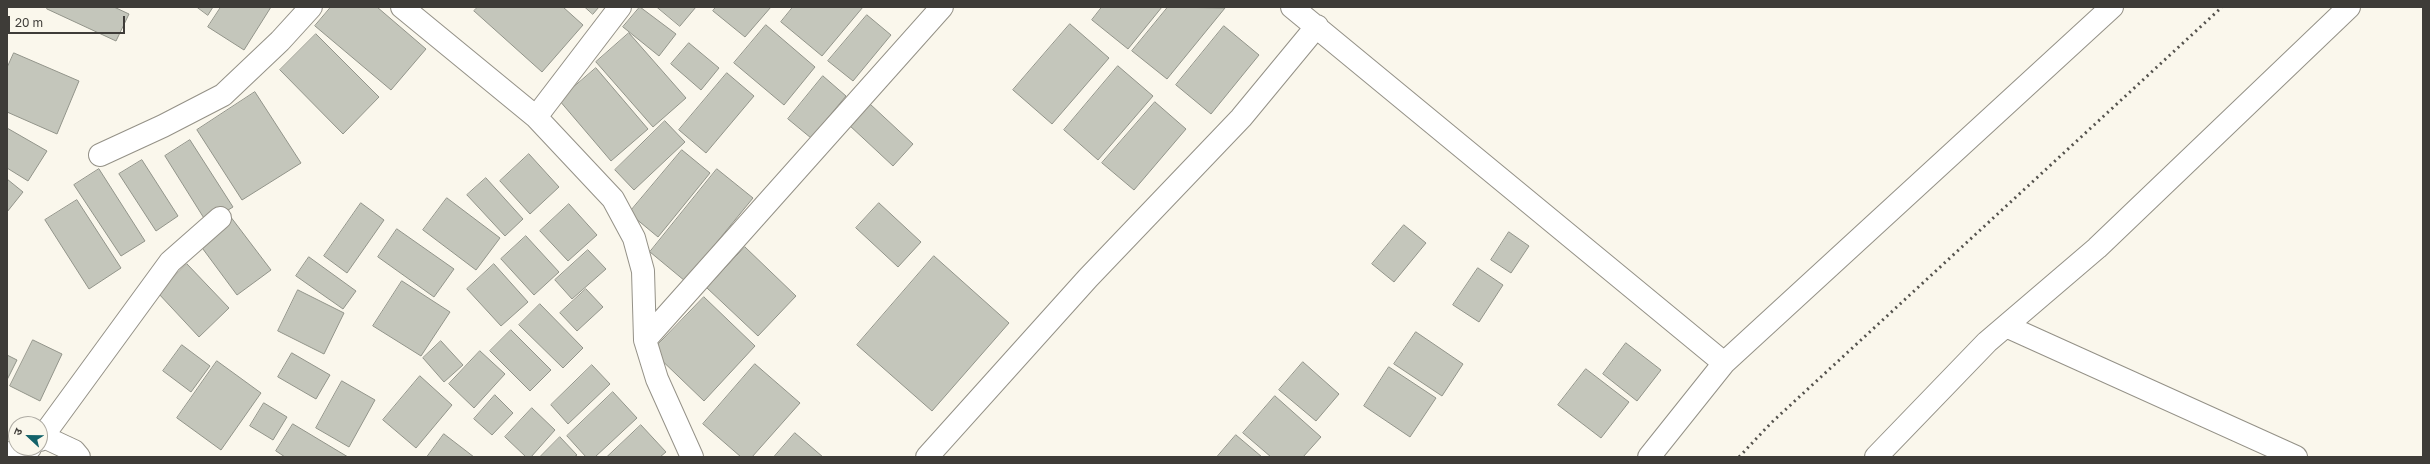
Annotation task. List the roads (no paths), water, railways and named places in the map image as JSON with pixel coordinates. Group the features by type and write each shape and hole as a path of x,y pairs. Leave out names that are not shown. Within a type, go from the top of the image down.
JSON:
{"street":[{"path":"100,155 163,126 223,95 280,41 311,7"},
{"path":"402,7 536,117 613,199 634,238 643,271 645,340 657,379 692,457"},
{"path":"536,117 620,7"},
{"path":"645,340 942,7"},
{"path":"1292,7 1317,26 1470,156 1724,363"},
{"path":"1649,457 1724,363 2112,7"},
{"path":"1876,457 1987,342 2098,248 2349,7"},
{"path":"926,457 1094,272 1241,118 1317,26"},
{"path":"48,428 170,262 189,243 220,218"},
{"path":"2006,326 2296,457"},
{"path":"48,444 74,451 79,457"}],"railway":[{"path":"1739,457 1771,423 2222,7"}]}
